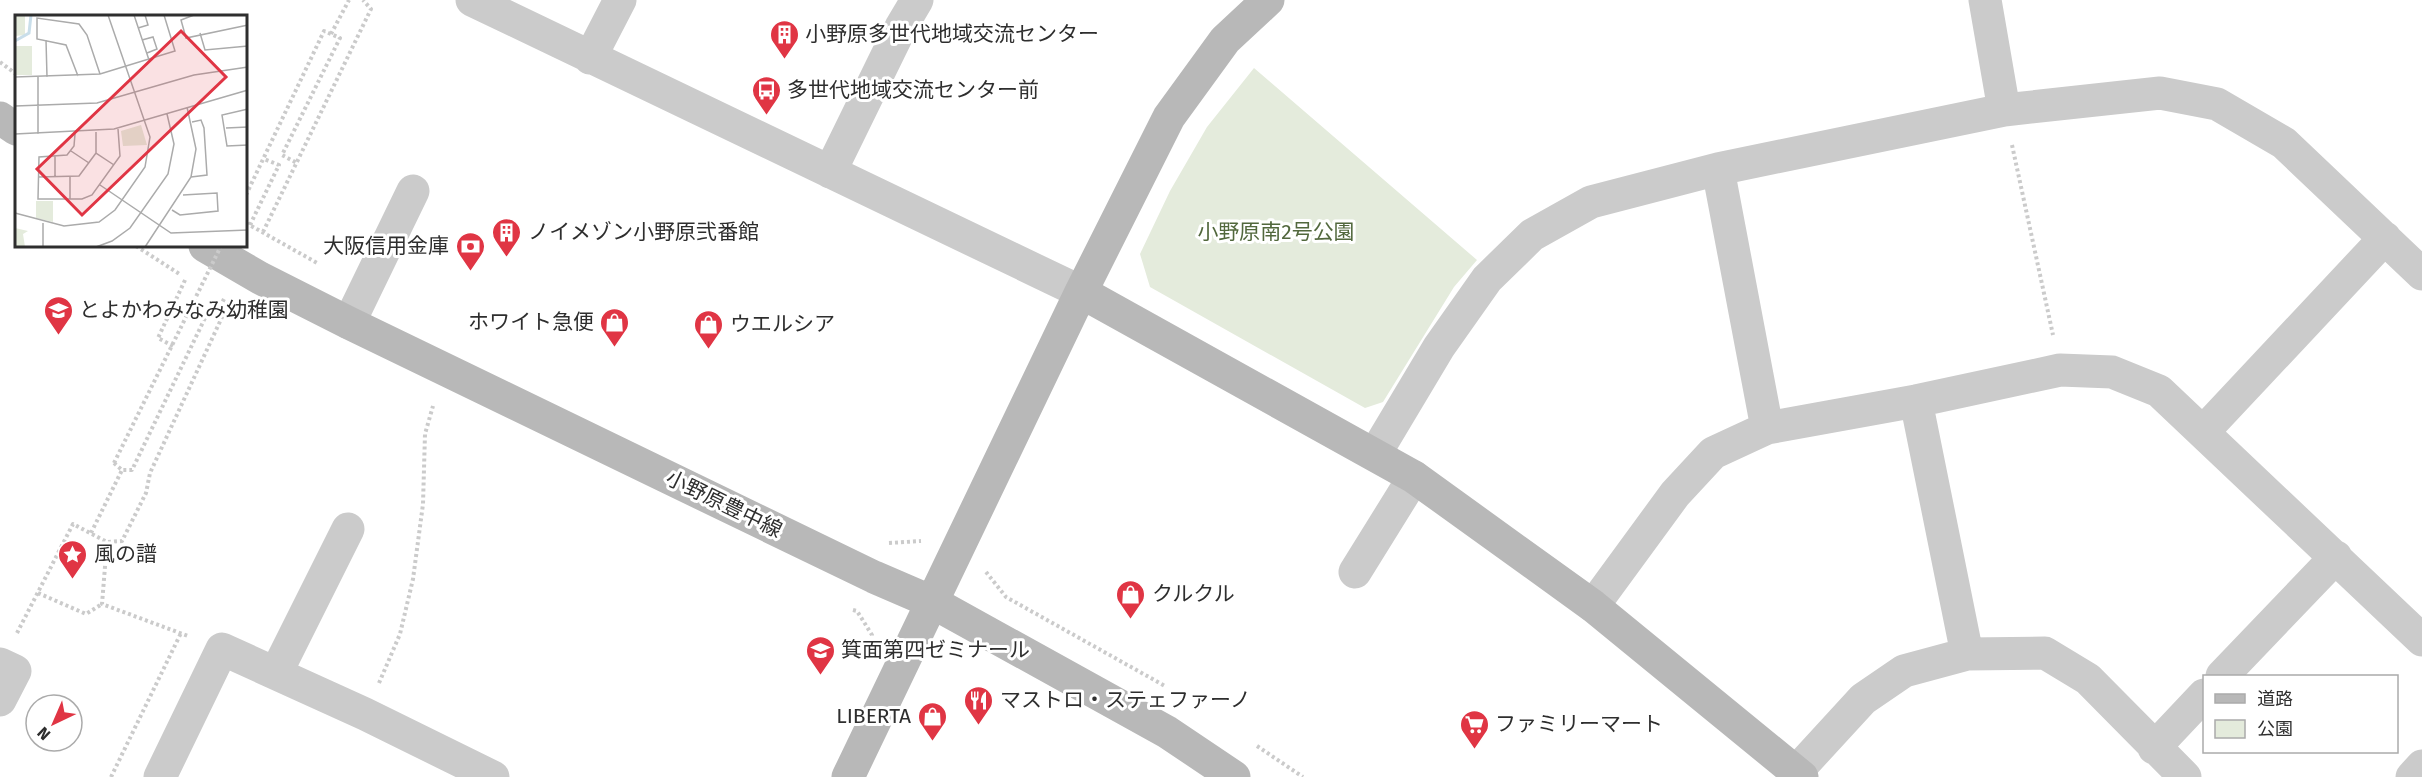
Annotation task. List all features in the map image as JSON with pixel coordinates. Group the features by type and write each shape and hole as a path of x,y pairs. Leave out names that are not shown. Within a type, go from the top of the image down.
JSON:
{"street":[{"path":"472,0 1081,292 1375,454 1414,477 1593,606 1799,774 1863,699 1904,671 1967,654 2045,653 2088,678 2154,748 2185,777"},
{"path":"590,58 620,0"},
{"path":"830,172 901,27 917,0"},
{"path":"848,777 1081,292 1169,117 1225,40 1268,0"},
{"path":"1985,0 2004,110"},
{"path":"1375,454 1439,347 1487,279 1532,234 1591,202 1718,169 2004,110 2160,93 2217,104 2284,143 2422,274"},
{"path":"0,118 15,128"},
{"path":"1718,169 1767,428"},
{"path":"350,323 412,191"},
{"path":"2203,432 2385,238"},
{"name":"小野原豊中線","path":"208,248 260,278 350,323 874,577 932,602 1167,732 1234,777"},
{"path":"1593,606 1675,494 1713,453 1767,428 1916,401 2060,370 2112,372 2158,392 2422,640"},
{"path":"1916,401 1967,654"},
{"path":"1355,572 1414,477"},
{"path":"276,673 348,529"},
{"path":"2223,675 2336,558"},
{"path":"160,777 222,649 365,714 493,777"},
{"path":"0,700 7,667"},
{"path":"2154,748 2203,697"},
{"path":"2412,777 2422,766"}],"path":[{"path":"332,34 349,0"},
{"path":"263,232 371,9 363,0"},
{"path":"248,191 324,31 340,38 282,155 297,163"},
{"path":"0,62 15,73"},
{"path":"2004,110 2060,370"},
{"path":"250,225 279,165 264,159"},
{"path":"7,667 11,644 73,524 107,542 123,541 146,493 150,473 223,315 211,308 132,470 122,470 114,463 220,248"},
{"path":"173,346 158,338 186,278"},
{"path":"217,312 224,298"},
{"path":"365,714 400,634 413,579 423,504 425,434 433,406"},
{"path":"91,533 122,470"},
{"path":"102,604 107,542"},
{"path":"38,593 86,614 102,604"},
{"path":"102,604 222,649"},
{"path":"111,777 181,633"}],"green space":[{"name":"小野原南2号公園","path":"1254,68 1477,260 1454,287 1383,402 1365,408 1150,287 1140,254 1170,191 1207,127"}],"place":[{"name":"小野原多世代地域交流センター","path":"784,60"},
{"name":"多世代地域交流センター前","path":"766,116"},
{"name":"ノイメゾン小野原弐番館","path":"507,258"},
{"name":"大阪信用金庫","path":"470,272"},
{"name":"とよかわみなみ幼稚園","path":"58,336"},
{"name":"ホワイト急便","path":"615,348"},
{"name":"ウエルシア","path":"709,350"},
{"name":"風の譜","path":"73,580"},
{"name":"クルクル","path":"1131,620"},
{"name":"箕面第四ゼミナール","path":"820,676"},
{"name":"マストロ・ステェファーノ","path":"979,726"},
{"name":"LIBERTA","path":"932,742"},
{"name":"ファミリーマート","path":"1474,750"}]}
